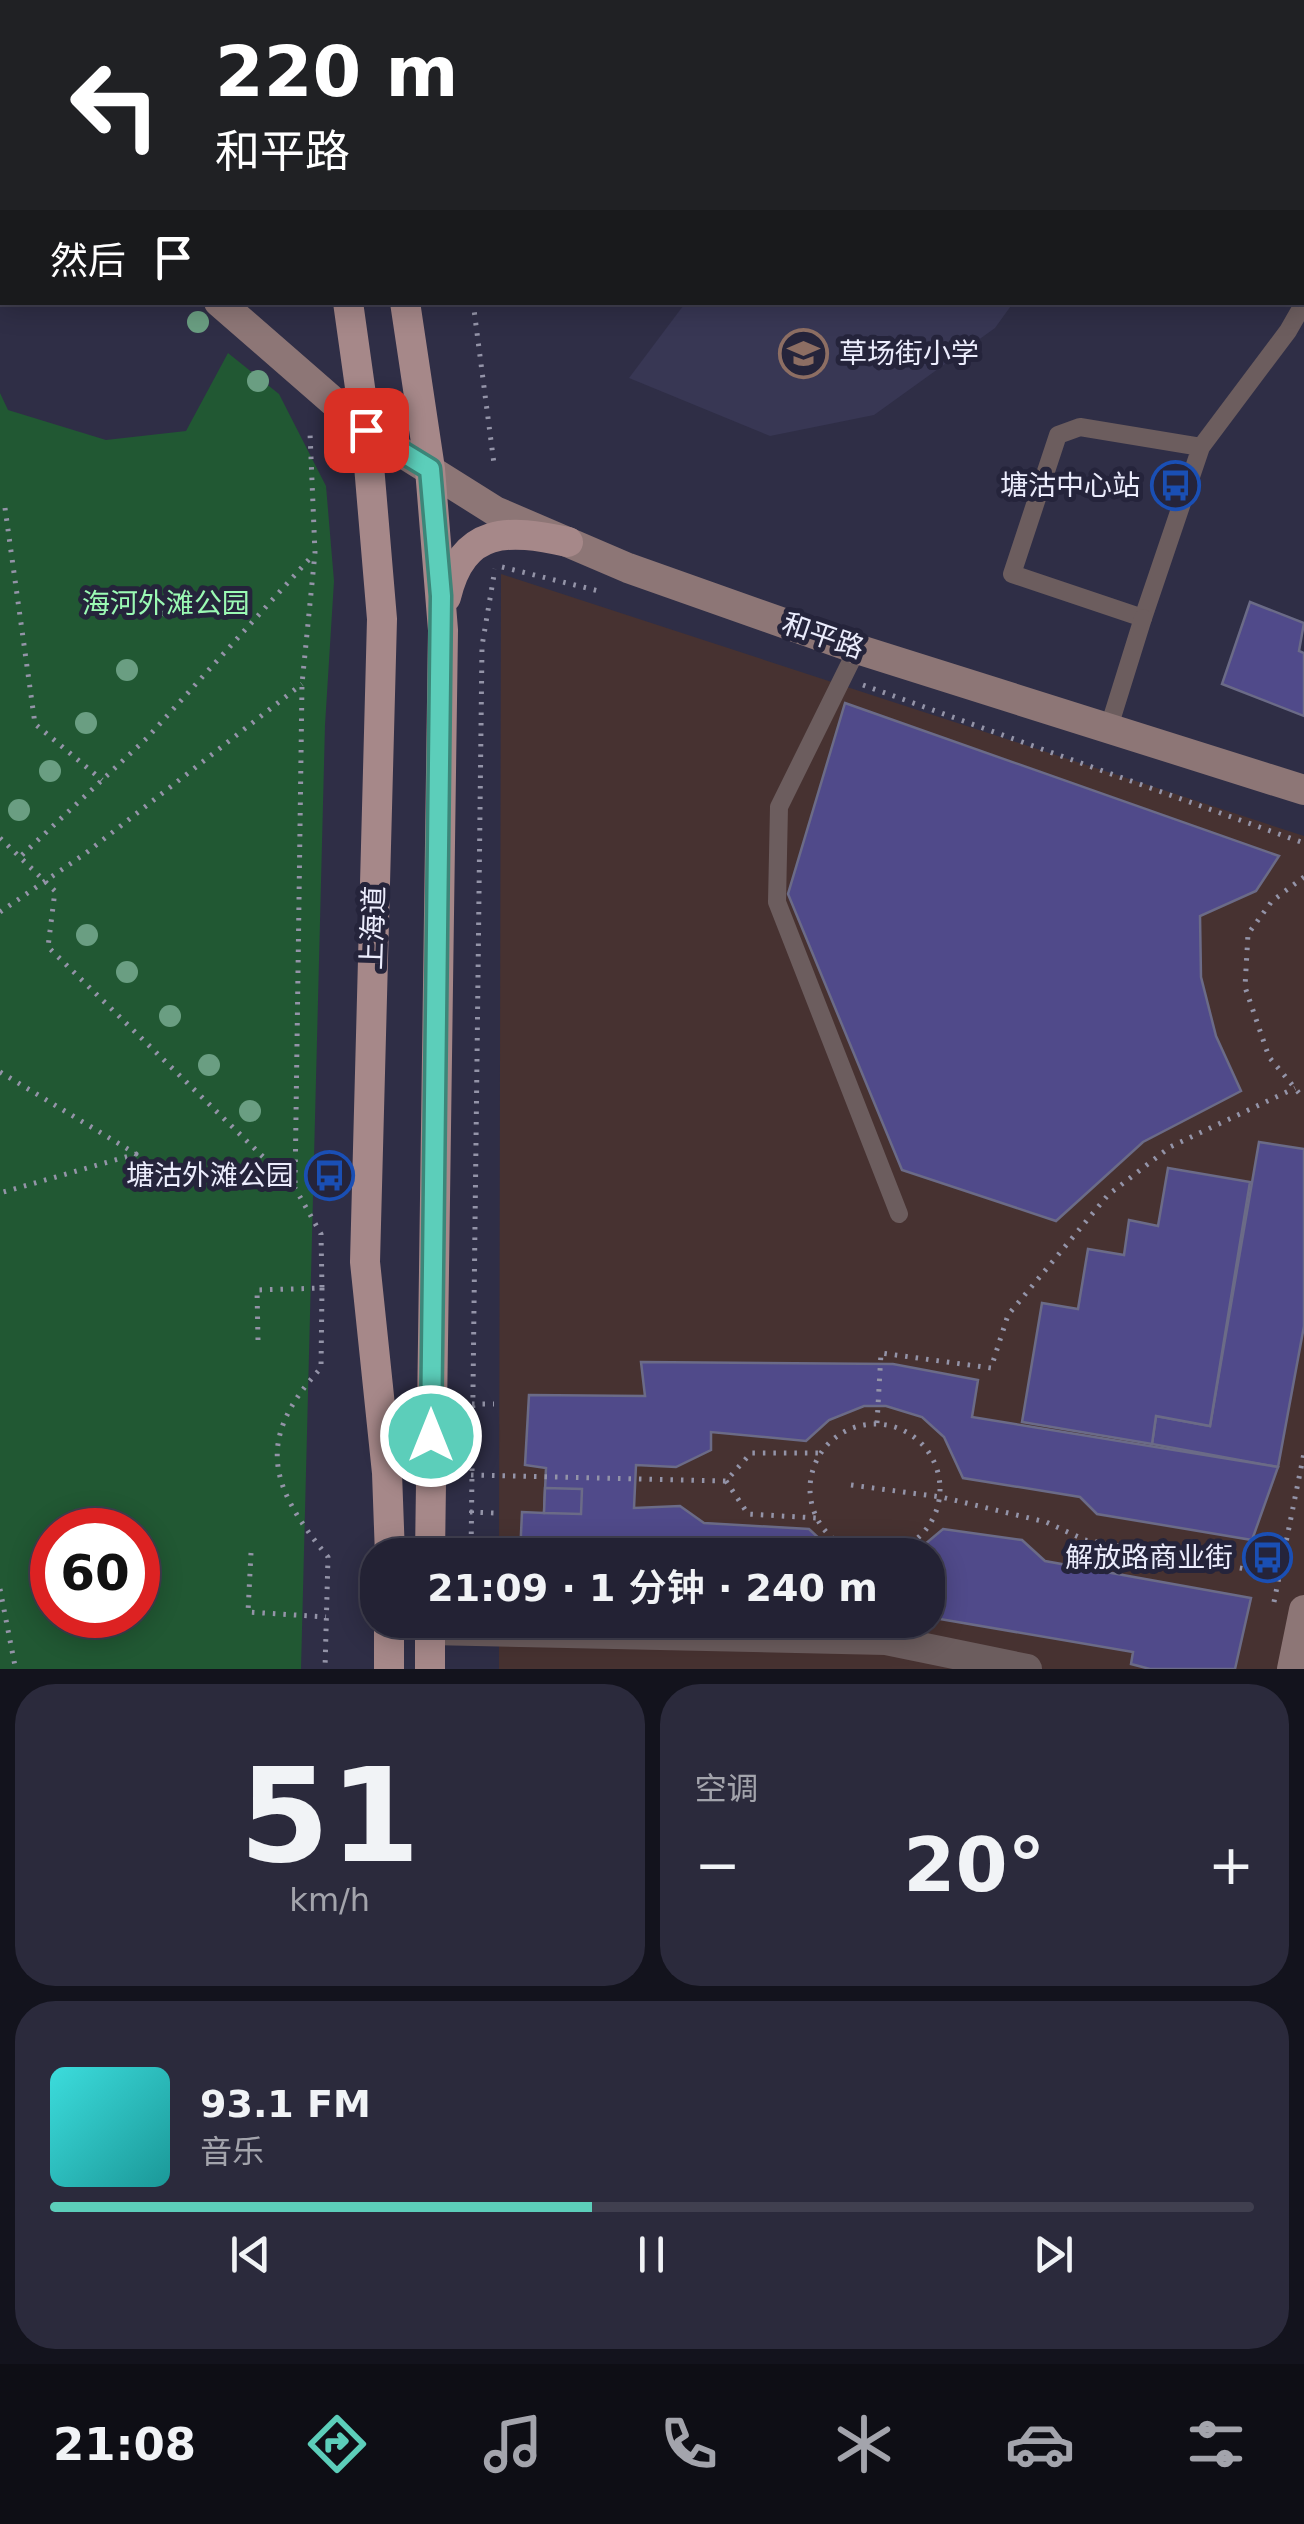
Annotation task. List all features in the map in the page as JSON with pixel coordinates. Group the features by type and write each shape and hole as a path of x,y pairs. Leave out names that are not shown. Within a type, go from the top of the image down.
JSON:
{"main road":[{"name":"上海道","path":"348,305 366,430 382,618 366,1262 389,1538"},
{"path":"405,305 430,469 443,630 430,1538"},
{"path":"443,630 452,577 476,545 507,532 568,542"},
{"path":"389,1638 389,1669"},
{"path":"430,1638 430,1669"}],"street":[{"name":"和平路","path":"222,305 366,430 495,511 568,542 857,648 1304,790"},
{"path":"1292,1669 1304,1610"},
{"path":"825,1638 886,1640 1027,1669"}],"lane":[{"path":"1109,727 1201,447 1288,331 1303,305"},
{"path":"1143,618 1012,574 1058,435 1080,428 1201,447"},
{"path":"857,648 779,807 777,902 899,1214"}],"path":[{"path":"473,305 494,464"},
{"path":"295,1188 302,684 315,553 310,432"},
{"path":"4,508 36,724 102,780"},
{"path":"22,855 147,738 315,553"},
{"path":"471,1538 482,646 496,565 612,596"},
{"path":"845,679 1304,844"},
{"path":"0,912 302,684"},
{"path":"0,838 22,855 55,891 48,947 295,1188 321,1234 322,1368 300,1391 280,1430 276,1466 293,1515 328,1557 325,1669"},
{"path":"1304,877 1272,901 1248,934 1244,987 1269,1058 1304,1100"},
{"path":"0,1072 136,1154 0,1193"},
{"path":"877,1423 881,1353 991,1368 1008,1315 1108,1195 1170,1147 1294,1088"},
{"path":"258,1340 258,1290 322,1288"},
{"path":"472,1404 494,1404"},
{"path":"837,1538 816,1518 811,1485 820,1453 835,1437 855,1426 877,1423 918,1439 932,1456 941,1497 923,1534 916,1538"},
{"path":"471,1475 726,1480 751,1453 820,1453"},
{"path":"1272,1613 1304,1453"},
{"path":"726,1480 748,1514 816,1518"},
{"path":"850,1485 941,1497 1046,1522 1085,1540 1279,1575"},
{"path":"470,1512 494,1513"},
{"path":"251,1554 248,1612 326,1618"},
{"path":"0,1589 15,1666"}],"shaded area":[{"name":"草场街小学","path":"684,305 1012,305 995,328 874,415 770,436 629,378"},
{"path":"501,574 1304,836 1304,1669 499,1669 499,1638 945,1638 945,1538 499,1538"}],"green space":[{"name":"海河外滩公园","path":"228,353 279,394 326,486 334,581 325,725 301,1669 0,1669 0,393 8,410 106,440 186,431"}],"building":[{"path":"1250,602 1304,623 1299,651 1304,653 1304,716 1222,684"},
{"path":"845,703 1279,856 1256,891 1200,916 1201,977 1216,1036 1241,1091 1143,1142 1056,1221 902,1170 788,894"},
{"path":"1259,1142 1304,1149 1304,1326 1278,1467 1152,1444 1156,1416 1210,1426"},
{"path":"1168,1168 1250,1182 1210,1426 1156,1416 1152,1444 1022,1422 1042,1303 1078,1309 1088,1249 1124,1255 1129,1220 1158,1226"},
{"path":"641,1362 893,1364 978,1380 972,1417 1278,1467 1252,1540 1097,1514 1080,1497 963,1478 944,1437 922,1417 886,1406 864,1406 829,1420 806,1441 711,1432 711,1450 676,1467 636,1465 634,1508 680,1506 704,1523 809,1529 819,1538 521,1538 522,1512 544,1513 546,1468 525,1465 529,1395 645,1396"},
{"path":"545,1488 582,1489 581,1514 544,1513"},
{"path":"943,1529 1022,1540 1045,1561 1251,1598 1235,1669 1150,1669 1131,1664 1133,1652 945,1620 945,1538 932,1538"}],"place":[{"name":"草场街小学","path":"804,353"},
{"name":"塘沽中心站","path":"1175,485"},
{"name":"塘沽外滩公园","path":"329,1175"},
{"name":"解放路商业街","path":"1268,1557"}],"route":[{"path":"366,430 430,469 439,561 443,630 431,1436"}]}
